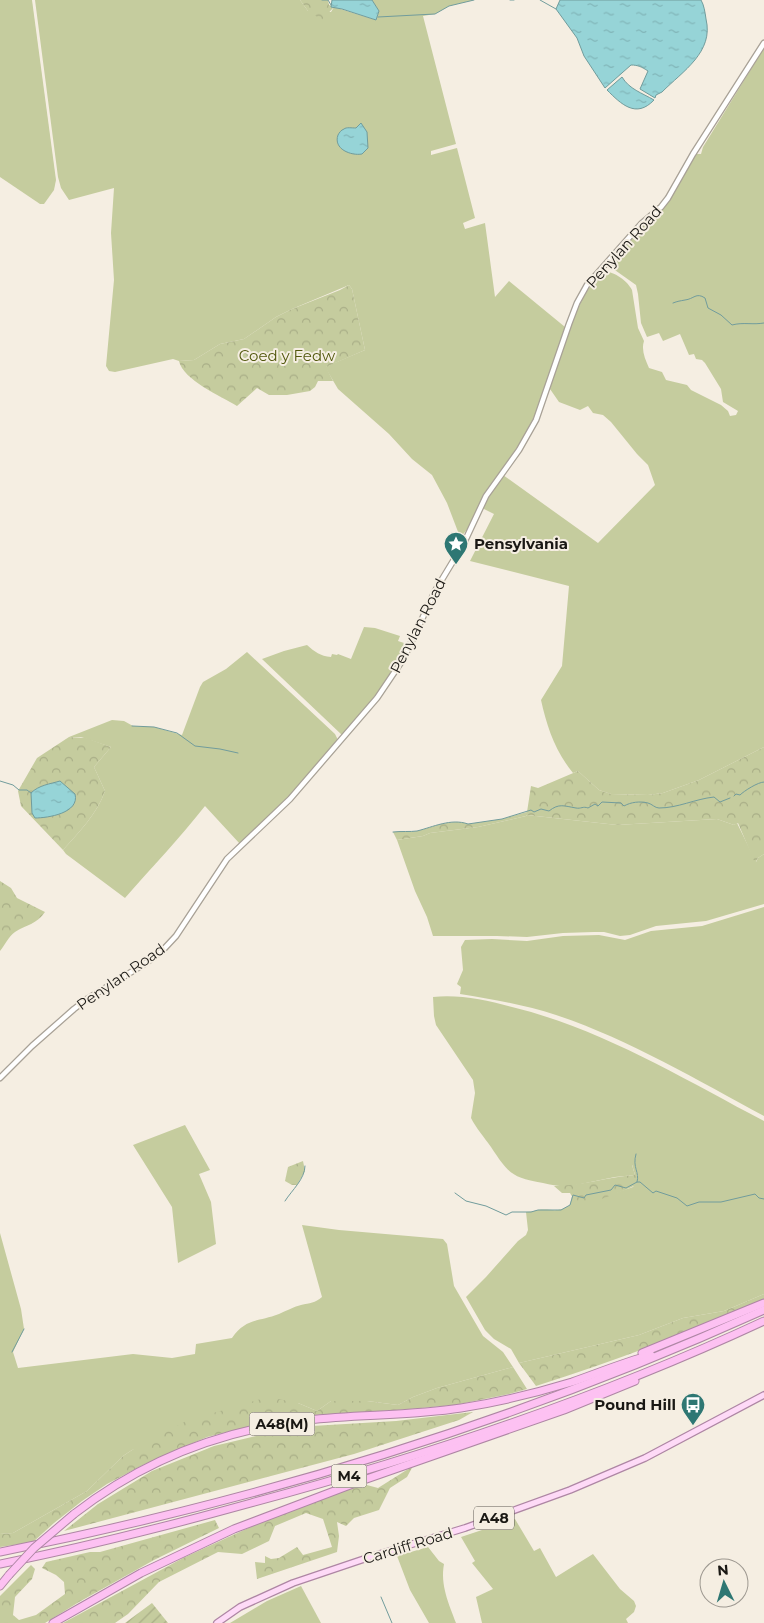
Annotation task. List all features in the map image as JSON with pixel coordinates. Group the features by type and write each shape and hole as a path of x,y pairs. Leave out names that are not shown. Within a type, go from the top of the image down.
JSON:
{"highway":[{"name":"A48(M)","path":"509,1398 657,1348 764,1303"},
{"name":"M4","path":"0,1552 145,1521 318,1474 488,1419 586,1384 678,1348 764,1310"},
{"name":"M4","path":"0,1564 148,1531 323,1483 434,1448 583,1397 682,1358 764,1321"},
{"name":"A48(M)","path":"0,1586 34,1548 74,1514 109,1489 154,1464 189,1448 242,1432 307,1420 442,1411 509,1398 547,1389 641,1358 678,1348"},
{"path":"276,1512 587,1401 648,1376 682,1358"},
{"path":"52,1623 165,1560 335,1487 403,1463 434,1448"}],"main road":[{"name":"Cardiff Road","path":"217,1623 240,1607 293,1583 465,1528 570,1490 645,1458 764,1395"}],"street":[{"name":"Penylan Road","path":"0,1078 32,1046 74,1009 146,963 167,946 176,936 227,859 290,799 377,698 404,658 434,592 464,543 486,496 519,450 536,420 569,324 577,303 587,285 641,224 661,207 668,198 693,154 764,43"}],"green space":[{"path":"0,0 32,0 56,180 54,190 44,204 40,204 0,177"},
{"path":"35,0 300,0 308,11 331,12 334,7 376,20 379,11 372,0 474,0 449,6 435,14 423,16 456,144 431,151 431,155 457,148 475,218 463,223 465,229 485,223 495,297 509,281 565,327 543,393 527,431 489,487 471,523 460,537 447,503 432,475 412,459 389,434 338,389 325,367 365,350 352,289 349,285 292,309 276,317 244,339 220,344 194,360 179,361 173,359 115,372 109,371 106,366 114,280 111,233 114,188 69,200 61,188"},
{"path":"300,0 328,0 329,5 334,7 322,20 308,11"},
{"path":"764,48 764,747 699,780 663,793 648,795 611,794 599,790 578,771 573,773 567,765 553,738 541,700 562,666 569,586 470,561 494,514 482,508 503,475 598,543 655,485 648,465 611,422 603,415 593,413 588,406 580,410 559,402 550,389 564,343 576,313 583,298 601,272 609,272 618,276 632,290 638,328 644,341 643,351 649,368 662,372 666,380 687,385 691,390 721,405 728,411 730,416 736,415 738,411 723,402 721,389 705,363 702,360 696,359 694,354 689,355 680,334 663,341 659,333 647,337 641,323 636,285 612,268 610,264 640,228 669,200 696,154 701,154 703,147"},
{"name":"Coed y Fedw","path":"349,285 352,289 365,350 326,367 333,381 318,381 310,391 287,395 269,395 257,388 237,406 195,381 182,368 179,361 194,360 220,344 244,339 276,317"},
{"path":"364,627 375,628 400,636 398,641 407,644 394,669 378,692 342,735 262,659 307,645 315,652 324,656 331,657 332,654 338,654 351,659"},
{"path":"247,652 335,734 338,740 288,798 240,844 205,806 125,898 63,850 87,822 102,799 105,791 94,767 111,747 81,737 69,737 112,720 124,721 133,726 154,727 182,735 203,682 226,669"},
{"path":"69,737 86,738 111,747 94,767 105,791 102,799 87,822 63,850 21,806 18,791 37,758"},
{"path":"764,747 764,854 755,863 738,823 734,825 717,819 617,825 527,815 478,827 430,833 397,840 393,832 417,831 455,822 468,824 502,819 527,812 531,786 538,788 578,771 599,790 611,794 648,795 663,793 699,780"},
{"path":"527,815 617,825 717,819 734,825 737,823 756,862 764,854 764,904 706,921 656,926 630,935 620,936 604,932 594,932 527,937 433,936 397,840 430,833 478,827"},
{"path":"0,881 11,888 17,898 45,912 35,922 13,934 0,951"},
{"path":"764,907 764,1116 662,1061 609,1036 544,1011 460,994 461,987 457,984 463,970 461,947 465,940 527,941 563,936 599,935 625,940 651,931 702,926"},
{"path":"433,997 462,997 493,1002 545,1016 578,1028 641,1056 764,1121 764,1294 724,1311 683,1318 639,1335 519,1363 511,1349 494,1339 485,1330 466,1297 518,1241 526,1235 528,1230 526,1212 561,1209 570,1205 572,1196 577,1199 609,1195 633,1187 638,1177 634,1162 636,1155 632,1165 635,1175 571,1186 557,1186 532,1181 512,1173 502,1163 471,1118 475,1093 473,1080 436,1025"},
{"path":"185,1125 210,1170 199,1174 211,1202 216,1244 178,1263 172,1207 133,1145"},
{"path":"636,1154 637,1184 628,1189 589,1203 583,1203 574,1199 570,1193 562,1193 554,1186 574,1185 635,1175 631,1161"},
{"path":"303,1161 305,1171 297,1185 292,1185 285,1181 288,1167"},
{"path":"302,1225 443,1239 447,1244 454,1286 483,1336 503,1352 513,1367 437,1388 398,1405 367,1401 331,1401 317,1411 298,1403 132,1450 123,1456 87,1491 13,1533 0,1534 0,1233 21,1309 24,1329 13,1352 18,1368 133,1354 172,1358 195,1354 196,1344 232,1338 247,1324 312,1303 322,1297"},
{"path":"764,1294 764,1299 680,1335 536,1386 519,1363 639,1335 683,1318 724,1311"},
{"path":"513,1367 527,1389 455,1405 315,1415 275,1420 207,1437 143,1465 107,1484 82,1501 33,1542 0,1547 0,1534 13,1533 87,1491 123,1456 186,1421 268,1397 298,1403 317,1411 331,1401 367,1401 398,1405 437,1388"},
{"path":"473,1412 459,1420 354,1454 64,1531 98,1504 152,1471 214,1446 273,1432 312,1426 396,1421"},
{"path":"413,1466 407,1477 390,1488 379,1510 354,1518 346,1526 337,1522 339,1536 337,1552 257,1579 255,1562 265,1563 265,1556 271,1559 279,1558 297,1547 303,1555 332,1547 323,1519 306,1513 275,1526 269,1541 242,1554 218,1552 159,1582 128,1614 115,1623 63,1623 183,1558 259,1523 363,1484 378,1488"},
{"path":"515,1519 534,1551 540,1548 556,1577 593,1554 620,1589 634,1601 636,1606 634,1612 626,1619 628,1623 482,1623 476,1597 493,1589 472,1563 475,1561 461,1537"},
{"path":"215,1520 219,1528 154,1560 45,1623 0,1623 0,1596 31,1565 35,1569 32,1579 15,1597 13,1615 19,1620 36,1615 65,1594 64,1582 56,1575 42,1568 46,1562 90,1552 100,1552"},
{"path":"428,1547 439,1561 444,1564 444,1587 456,1623 429,1623 410,1590 397,1556"},
{"path":"301,1586 321,1623 230,1623 267,1601"},
{"path":"152,1603 168,1623 125,1623"}],"water":[{"path":"332,0 372,0 379,11 376,20 331,7"},
{"path":"560,0 701,0 705,11 707,31 705,41 695,60 655,98 640,89 648,71 636,65 631,65 605,88 584,56 577,38 556,9"},
{"path":"622,77 632,88 654,100 647,106 635,109 623,104 607,90"},
{"path":"361,123 367,132 368,148 362,154 348,153 340,148 337,140 338,135 345,128 356,128"},
{"path":"60,781 75,794 73,806 62,813 35,818 32,813 31,793 41,786"}],"waterway":[{"path":"322,0 328,0 331,5"},
{"path":"378,17 435,14 449,6 474,0"},
{"path":"540,0 556,9"},
{"path":"673,303 699,296 705,298 708,308 721,315 732,325 764,323"},
{"path":"132,726 154,727 177,733 195,746 238,753"},
{"path":"0,781 13,785 19,790 27,790 31,793"},
{"path":"734,796 736,794 740,795 755,785 764,782"},
{"path":"393,832 417,831 455,822 468,824 502,819 531,810 534,812 541,809 549,811 559,806 588,808 595,804 598,806 602,802 621,803 624,806 642,802 659,808 673,807 714,797 720,802 730,798"},
{"path":"636,1154 637,1182"},
{"path":"285,1201 301,1180 305,1166"},
{"path":"455,1193 466,1201 486,1206 506,1215 512,1212 561,1210 570,1205 573,1195 584,1198 586,1195 611,1190 615,1185 626,1188 637,1182 640,1182 653,1193 656,1191 677,1198 687,1206 699,1202 721,1202 755,1194 759,1198 764,1199"},
{"path":"12,1352 24,1329"},
{"path":"381,1597 392,1623"}],"place":[{"name":"Pensylvania","path":"456,565"},
{"name":"Pound Hill","path":"693,1426"}]}
